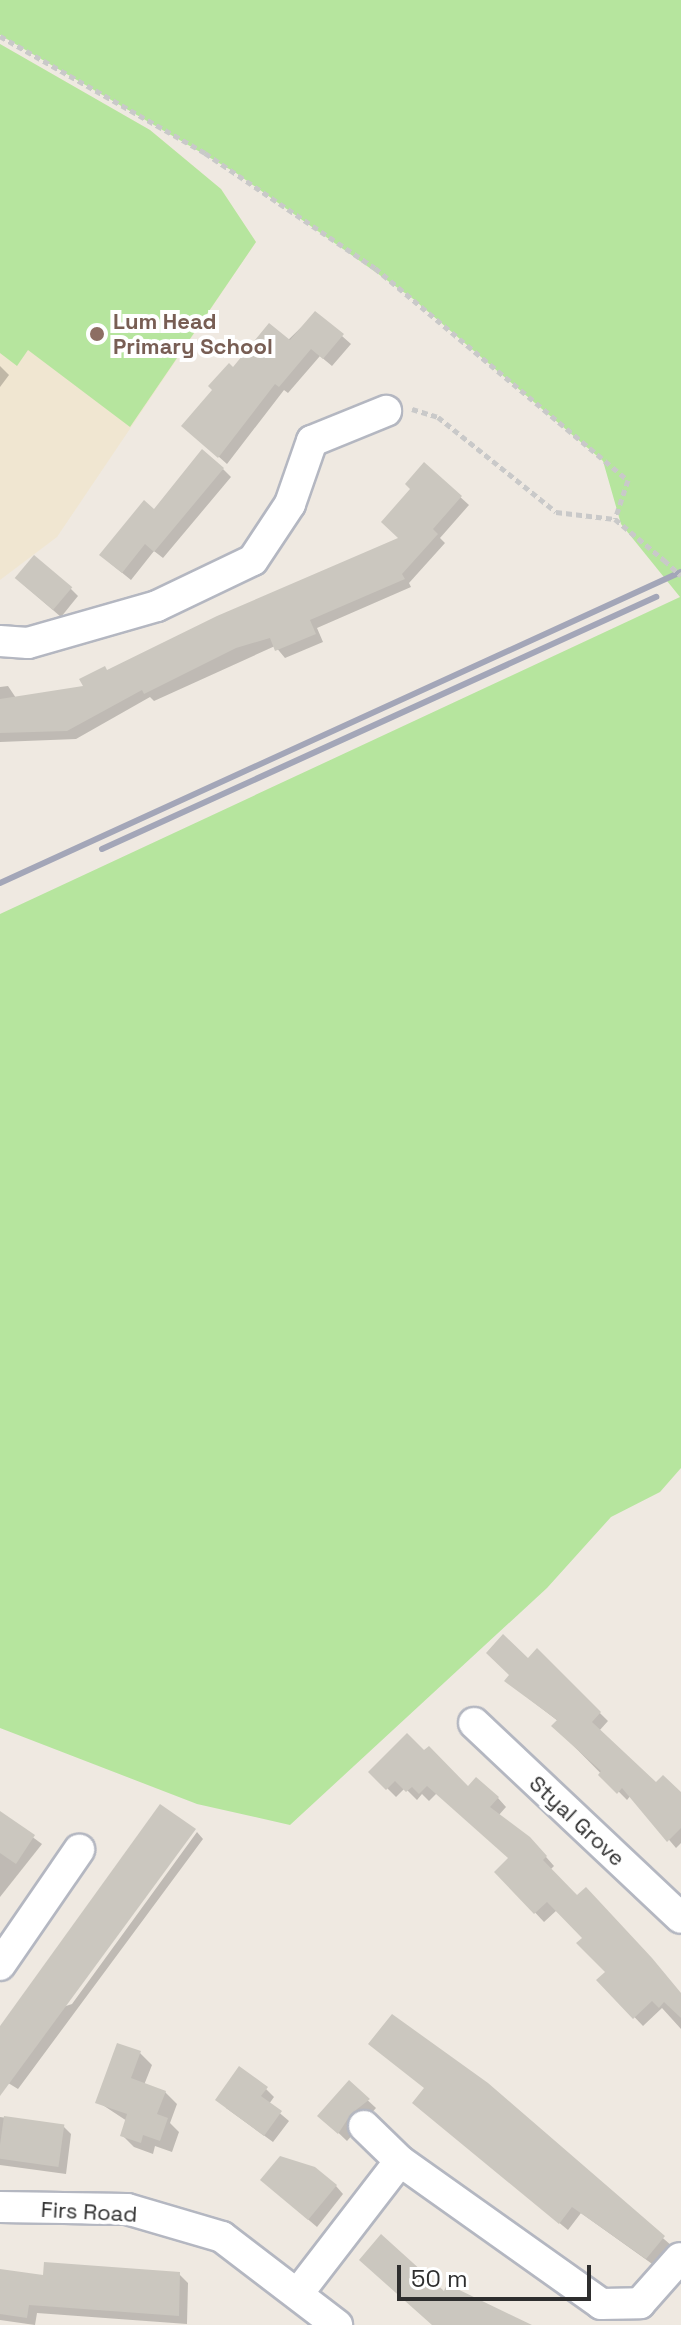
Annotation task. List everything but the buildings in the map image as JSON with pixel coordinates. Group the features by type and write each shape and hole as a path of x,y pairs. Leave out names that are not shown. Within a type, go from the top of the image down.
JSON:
{"street":[{"path":"0,641 28,643 157,606 253,560 290,504 312,441 386,411"},
{"name":"Styal Grove","path":"474,1723 681,1918"},
{"path":"0,1965 79,1850"},
{"path":"364,2126 400,2161 601,2304 641,2314 680,2258"},
{"path":"299,2292 400,2161"},
{"name":"Firs Road","path":"0,2207 127,2209 222,2237 299,2292 337,2325"}],"path":[{"path":"0,36 205,153 375,268 628,480 615,519"},
{"path":"386,411 413,409 438,417 556,512 615,519 681,576"}],"shaded area":[{"name":"Lum Head Primary School","path":"0,44 150,130 221,189 256,242 57,537 0,580"}],"green space":[{"path":"0,0 681,0 681,1468 660,1492 611,1517 547,1588 290,1825 197,1804 0,1728 0,914 680,597 621,524 603,461 412,298 236,173 0,35"},
{"name":"Lum Head Primary School","path":"0,44 150,130 221,189 256,242 130,427 28,350 17,366 0,353"}],"railway":[{"path":"0,883 681,572"},
{"path":"102,849 656,597"}],"place":[{"name":"Lum Head Primary School","path":"97,334"}]}
